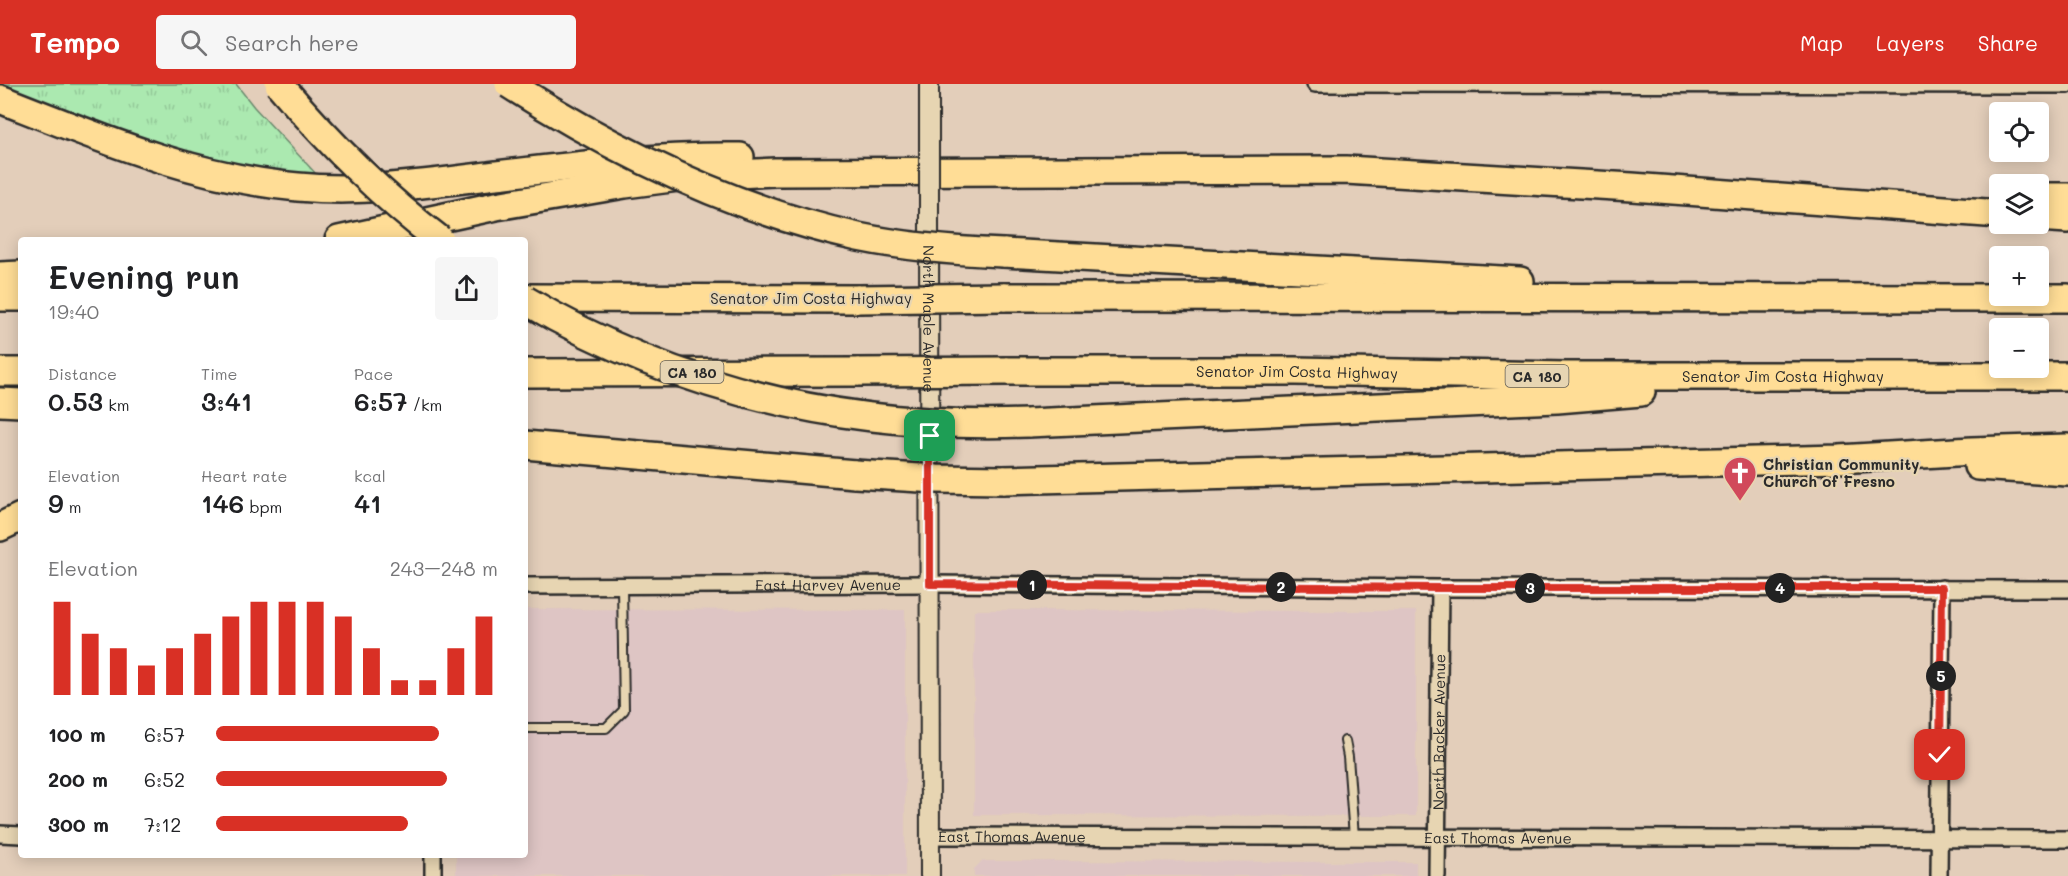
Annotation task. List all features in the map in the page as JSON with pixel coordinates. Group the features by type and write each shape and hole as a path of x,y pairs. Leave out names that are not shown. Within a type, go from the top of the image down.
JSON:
{"highway":[{"path":"279,84 318,130 359,171 407,215 436,237"},
{"path":"509,84 578,127 688,181 777,214 833,231 885,242 1003,254 1836,298"},
{"path":"0,99 154,158 222,176 299,187 399,186 608,162 679,157 776,158 990,170"},
{"path":"353,237 558,194 679,177 775,172 1346,170 1632,186 1989,213"},
{"path":"1632,186 1806,186 1989,195"},
{"path":"2049,197 2068,197"},
{"path":"2049,218 2068,219"},
{"path":"0,276 18,275"},
{"path":"0,297 18,297"},
{"name":"Senator Jim Costa Highway","path":"528,299 2068,298"},
{"path":"528,301 554,317 613,346 667,369 788,404 874,419 928,423 973,425 1028,423 1557,399 1836,376"},
{"name":"Senator Jim Costa Highway","path":"528,373 1295,371 1566,376 2068,376"},
{"path":"0,372 18,372"},
{"path":"0,402 18,404"},
{"path":"528,446 855,474"},
{"path":"528,461 1003,480 1839,459 2068,448"},
{"path":"1839,459 2068,472"},
{"path":"0,527 18,518"}],"street":[{"name":"North Maple Avenue","path":"929,84 930,876"},
{"path":"1315,84 2068,86"},
{"name":"East Harvey Avenue","path":"528,586 930,584 2068,589"},
{"name":"North Backer Avenue","path":"1437,876 1440,588"},
{"path":"1939,876 1942,588"},
{"path":"0,834 18,835"},
{"name":"East Thomas Avenue","path":"930,836 2068,839"},
{"path":"433,858 433,876"}],"lane":[{"path":"528,728 606,728 624,710 622,586"},
{"path":"1345,741 1354,837"}],"shaded area":[{"path":"528,609 905,610 905,876 456,876 456,858 528,858"},
{"path":"974,610 1416,611 1416,816 974,815"},
{"path":"982,861 1416,862 1416,876 974,876 974,869"}],"green space":[{"path":"1,84 236,84 254,107 318,176 247,167 178,151 111,128"}],"place":[{"name":"Christian Community Church of Fresno","path":"1740,502"}],"route":[{"path":"930,436 930,584 1440,588 1942,588 1940,755"}]}
